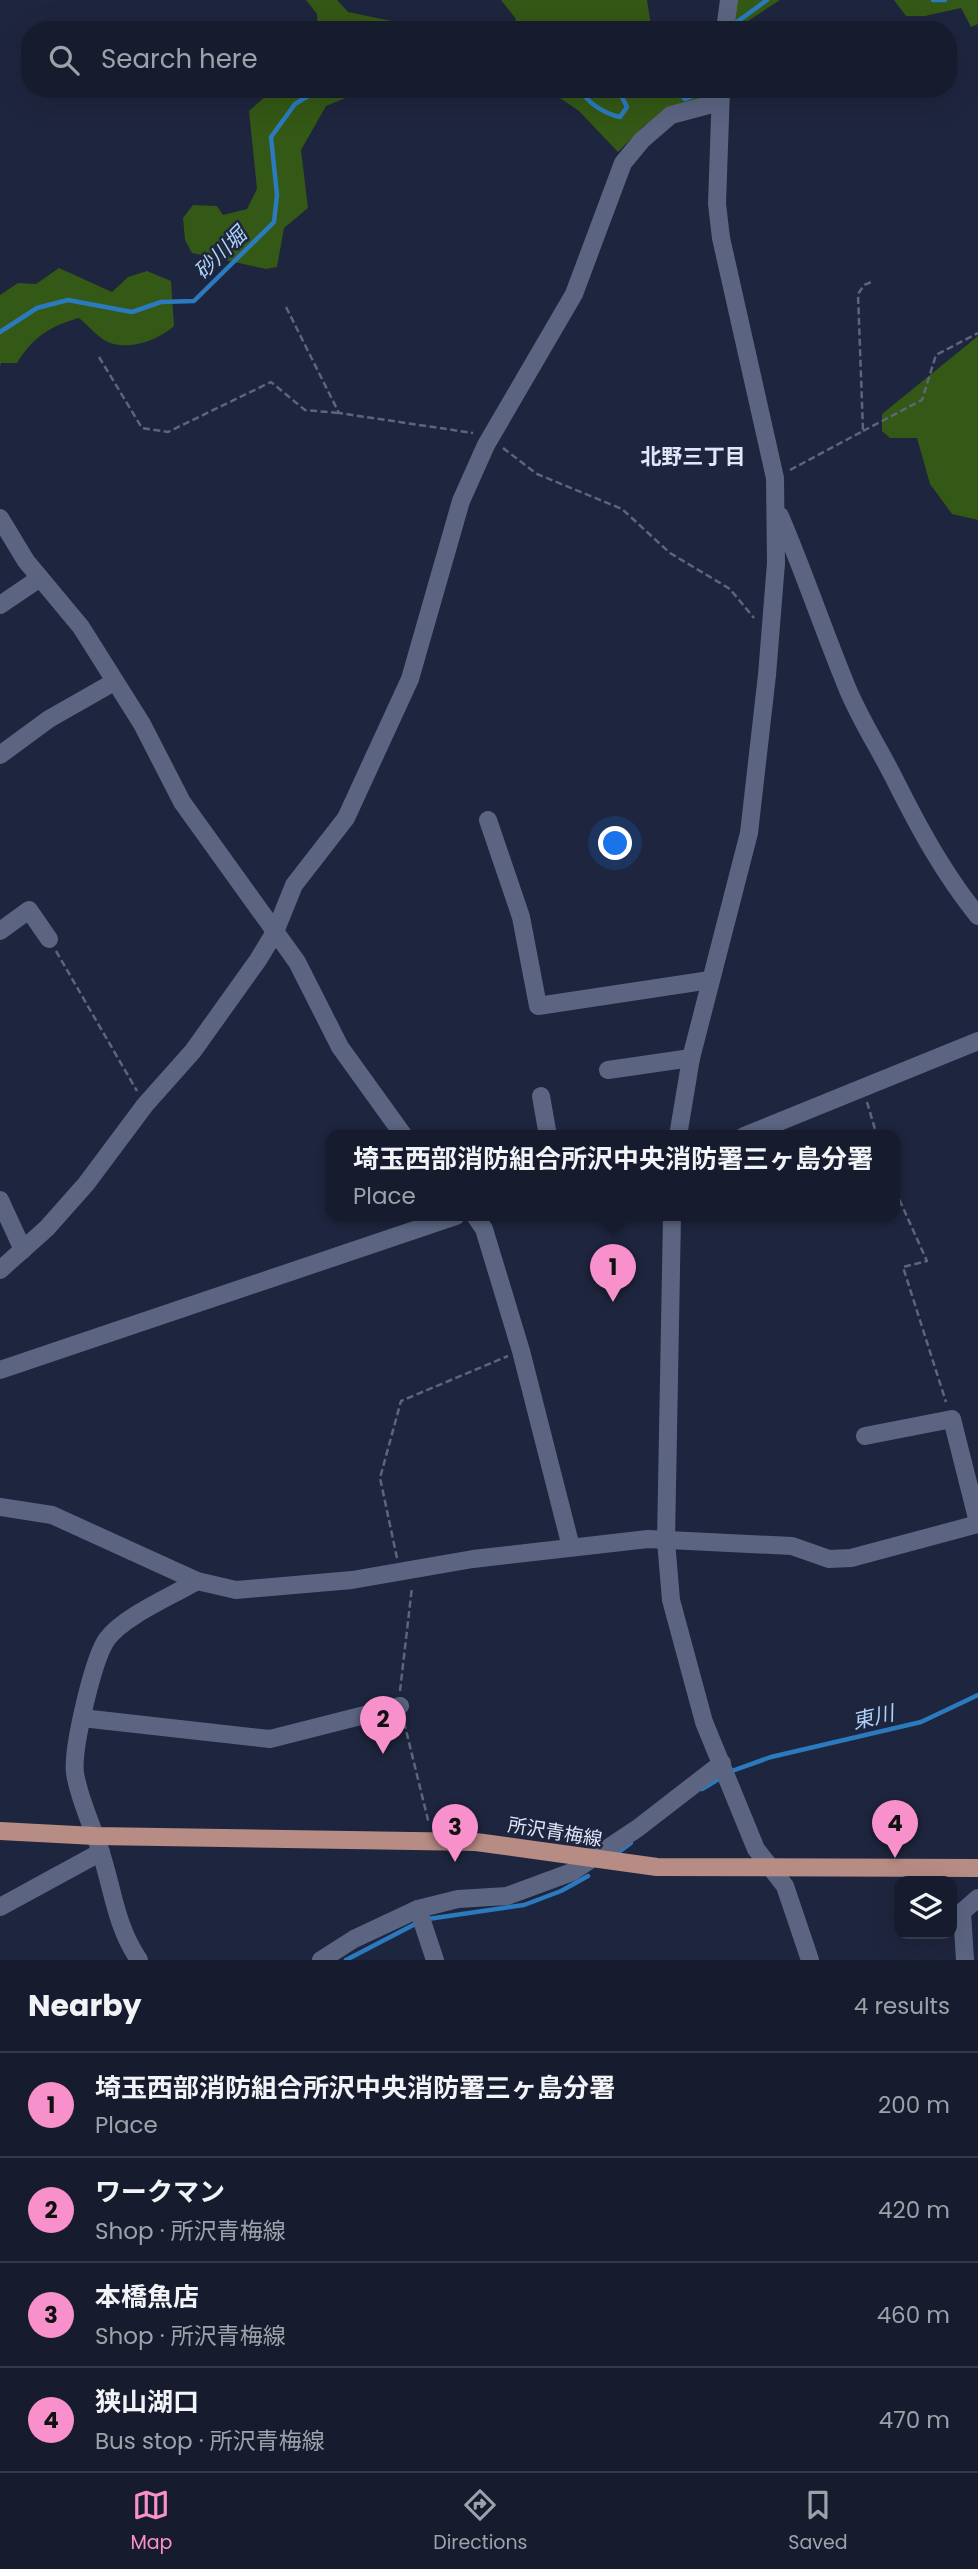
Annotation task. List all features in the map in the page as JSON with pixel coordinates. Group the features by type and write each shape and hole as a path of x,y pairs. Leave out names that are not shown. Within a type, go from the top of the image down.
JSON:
{"main road":[{"name":"所沢青梅線","path":"0,1830 98,1844 465,1842 657,1867 978,1868"}],"street":[{"path":"726,21 729,0"},
{"path":"0,1270 23,1250 86,1184 145,1105 193,1051 275,932 294,885 346,818 410,679 461,500 491,436 574,294 623,163 642,140 671,115 716,98"},
{"path":"679,1130 691,1058 749,833 770,636 777,510 775,478 721,238 717,204 721,98"},
{"path":"777,510 810,586 846,687 929,845 956,890 978,916"},
{"path":"0,517 40,578 80,626 142,724 182,802 297,962 340,1047 400,1130"},
{"path":"0,605 40,578"},
{"path":"0,755 50,719 114,682"},
{"path":"488,820 520,918 538,1006 710,980"},
{"path":"0,931 29,910 49,939"},
{"path":"760,1130 864,1090 978,1041"},
{"path":"608,1070 691,1058"},
{"path":"541,1096 547,1130"},
{"path":"0,1200 23,1250"},
{"path":"0,1370 441,1221"},
{"path":"478,1221 484,1229 521,1351 571,1547"},
{"path":"672,1221 666,1541 671,1601 701,1711 756,1849 785,1886 808,1955 791,1960"},
{"path":"0,1507 52,1515 197,1581 226,1590 259,1590 648,1539 792,1546 829,1559 851,1558 978,1523 952,1419 865,1436"},
{"path":"139,1960 120,1924 75,1773 75,1746 106,1640 119,1626 197,1581"},
{"path":"82,1718 271,1739 400,1706"},
{"path":"321,1960 354,1939 418,1909 458,1899 507,1896 572,1872 589,1858 725,1771"},
{"path":"0,1907 98,1844"},
{"path":"965,1960 962,1912 978,1898"},
{"path":"418,1909 435,1960"}],"path":[{"path":"863,431 858,294 864,285 874,281"},
{"path":"286,307 340,413"},
{"path":"775,478 922,400 936,355 978,333"},
{"path":"99,357 142,428 159,433 168,432 271,382 305,410 491,436 514,459 537,474 622,509 670,553 730,589 770,636"},
{"path":"49,939 145,1105"},
{"path":"864,1090 875,1130"},
{"path":"900,1201 927,1261 904,1268 952,1419"},
{"path":"400,1571 380,1478 401,1401 521,1351"}],"green space":[{"path":"306,0 337,0 348,12 392,21 317,21 317,14"},
{"path":"501,0 647,0 650,21 515,21"},
{"path":"737,0 780,0 748,21 735,21"},
{"path":"894,0 978,0 978,24 971,27 961,8 925,16 906,16"},
{"path":"264,98 346,98 326,106 301,150 308,208 284,228 277,267 266,269 192,253 185,240 183,218 193,205 217,206 223,215 247,209 257,189 249,111"},
{"path":"560,98 705,98 645,125 618,152 579,111"},
{"path":"59,268 112,292 128,277 147,271 171,281 174,326 160,336 144,342 118,345 102,338 79,318 59,325 36,339 17,363 1,363 0,367 0,295 18,283 36,284"},
{"path":"978,336 978,520 952,514 930,484 917,438 890,438 882,431 882,414"}],"waterway":[{"name":"砂川堀","path":"738,21 767,0"},
{"name":"砂川堀","path":"933,0 945,0"},
{"name":"砂川堀","path":"0,332 37,308 68,300 132,312 161,302 194,301 274,222 277,195 271,137 295,104 305,98"},
{"name":"砂川堀","path":"586,98 597,107 620,117 627,107 622,98"},
{"name":"砂川堀","path":"684,98 688,98"},
{"name":"東川","path":"729,1772 771,1757 921,1722 978,1695"},
{"path":"702,1789 722,1777"},
{"path":"616,1854 631,1843"},
{"path":"428,1919 524,1905 561,1891 588,1876"},
{"path":"346,1960 419,1922"}],"place":[{"name":"埼玉西部消防組合所沢中央消防署三ヶ島分署","path":"613,1302"},
{"name":"ワークマン","path":"383,1754"},
{"name":"狭山湖口","path":"895,1858"},
{"name":"本橋魚店","path":"455,1862"}],"district":[{"name":"北野三丁目","path":"693,456"}]}
